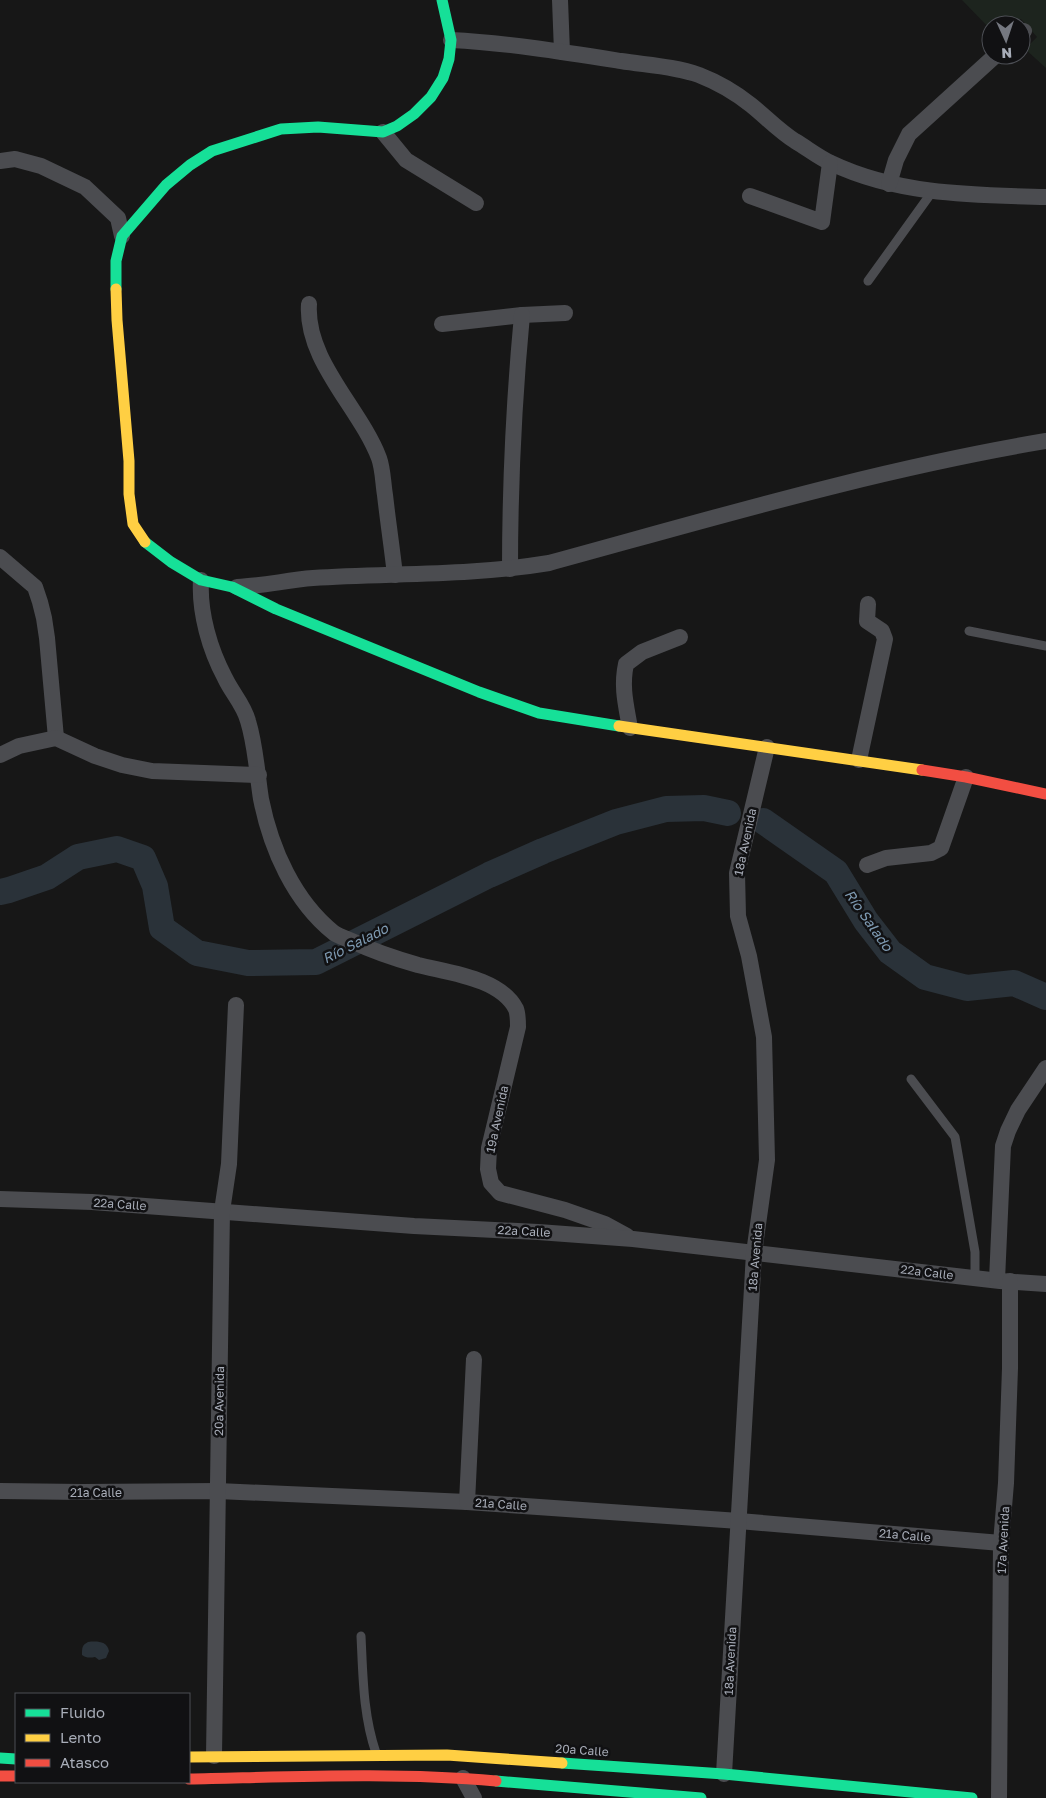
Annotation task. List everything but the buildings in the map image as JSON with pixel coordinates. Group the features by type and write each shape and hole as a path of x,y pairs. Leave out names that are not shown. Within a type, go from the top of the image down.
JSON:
{"street":[{"path":"122,236 166,185 190,165 212,151 281,129 318,127 383,132 397,126 414,114 431,97 443,78 449,59 451,40 442,0"},
{"path":"560,0 562,52"},
{"path":"451,40 487,42 677,69 699,75 721,85 742,99 789,137 830,163 867,178 932,192 995,197 1046,197"},
{"path":"889,184 896,160 909,134 985,65"},
{"path":"383,132 406,160 476,203"},
{"path":"0,161 15,159 41,166 85,187 118,218 122,236 116,261 117,320 128,452 129,494 133,524 144,541 171,562 201,580 232,587 269,605 478,692 538,714 858,760 966,778 1046,794"},
{"path":"750,196 822,222 830,163"},
{"path":"309,304 308,317 315,341 344,398 370,436 380,460 395,575"},
{"path":"442,324 522,315 565,313"},
{"path":"510,569 513,446 522,315"},
{"path":"232,587 268,585 311,578 510,569 550,562 829,486 1046,441"},
{"path":"0,557 35,587 40,602 47,638 56,738"},
{"path":"0,755 26,744 56,738 95,756 122,765 152,771 259,775 248,720 225,679 212,650 202,606 201,580"},
{"path":"268,585 262,594 269,605"},
{"path":"858,760 885,640 882,632 867,622 868,604"},
{"path":"630,728 624,695 623,679 626,664 642,652 680,637"},
{"name":"18a Avenida","path":"724,1774 754,1252 767,1160 764,1037 749,956 738,916 737,873 766,747"},
{"name":"19a Avenida","path":"259,775 261,798 271,841 294,886 312,913 336,934 368,949 486,983 505,995 516,1010 518,1027 489,1148 488,1169 491,1183 500,1193 573,1212 605,1224 633,1239"},
{"path":"867,865 886,858 931,853 941,848 966,778"},
{"name":"20a Avenida","path":"214,1784 222,1212 229,1164 236,1005"},
{"name":"17a Avenida","path":"999,1798 1001,1543 1006,1483 1010,1368 1003,1281 1004,1146 1008,1131 1018,1110 1046,1068"},
{"name":"22a Calle","path":"0,1199 92,1202 414,1226 633,1239 975,1278 1046,1284"},
{"path":"467,1502 474,1359"},
{"name":"21a Calle","path":"0,1491 218,1491 467,1502 739,1521 1001,1543"},
{"name":"20a Calle","path":"190,1757 447,1755 724,1774 972,1798"},
{"path":"0,1758 15,1759"},
{"path":"0,1776 15,1776"},
{"path":"190,1779 214,1784 330,1776 463,1778 700,1798"},
{"path":"463,1778 474,1798"}],"lane":[{"path":"868,281 932,192"},
{"path":"969,631 1046,646"},
{"path":"911,1079 955,1137 975,1252 975,1278"},
{"path":"361,1636 365,1708 370,1734 377,1755"}],"shaded area":[{"path":"962,0 1046,0 1046,68 1031,54 1031,43 1037,37 1031,30 1031,15 981,15 981,20"},
{"path":"88,1642 104,1643 109,1651 106,1658 99,1660 95,1657 88,1658 82,1655 83,1647"}],"waterway":[{"name":"Río Salado","path":"0,892 47,877 78,857 117,849 143,858 155,886 162,928 197,953 248,963 316,962 489,875 616,822 666,809 704,808 728,813"},
{"name":"Río Salado","path":"763,821 836,872 866,921 890,952 925,977 967,988 1014,983 1046,997"}],"traffic: fast":[{"path":"116,289 116,261 122,236 166,185 190,165 212,151 281,129 318,127 383,132 397,126 414,114 431,97 443,78 449,59 451,40 442,0"},
{"path":"145,542 171,562 201,580 232,587 276,609 479,692 539,713 619,726"},
{"path":"0,1758 15,1759"},
{"path":"562,1763 724,1774 972,1798"},
{"path":"496,1781 701,1798"}],"traffic: slow":[{"path":"116,289 129,461 129,494 133,524 145,542"},
{"path":"619,726 922,770"},
{"path":"190,1757 447,1755 562,1763"}],"traffic: jam":[{"path":"922,770 1046,794"},
{"path":"0,1776 15,1776"},
{"path":"190,1779 381,1776 496,1781"}]}
